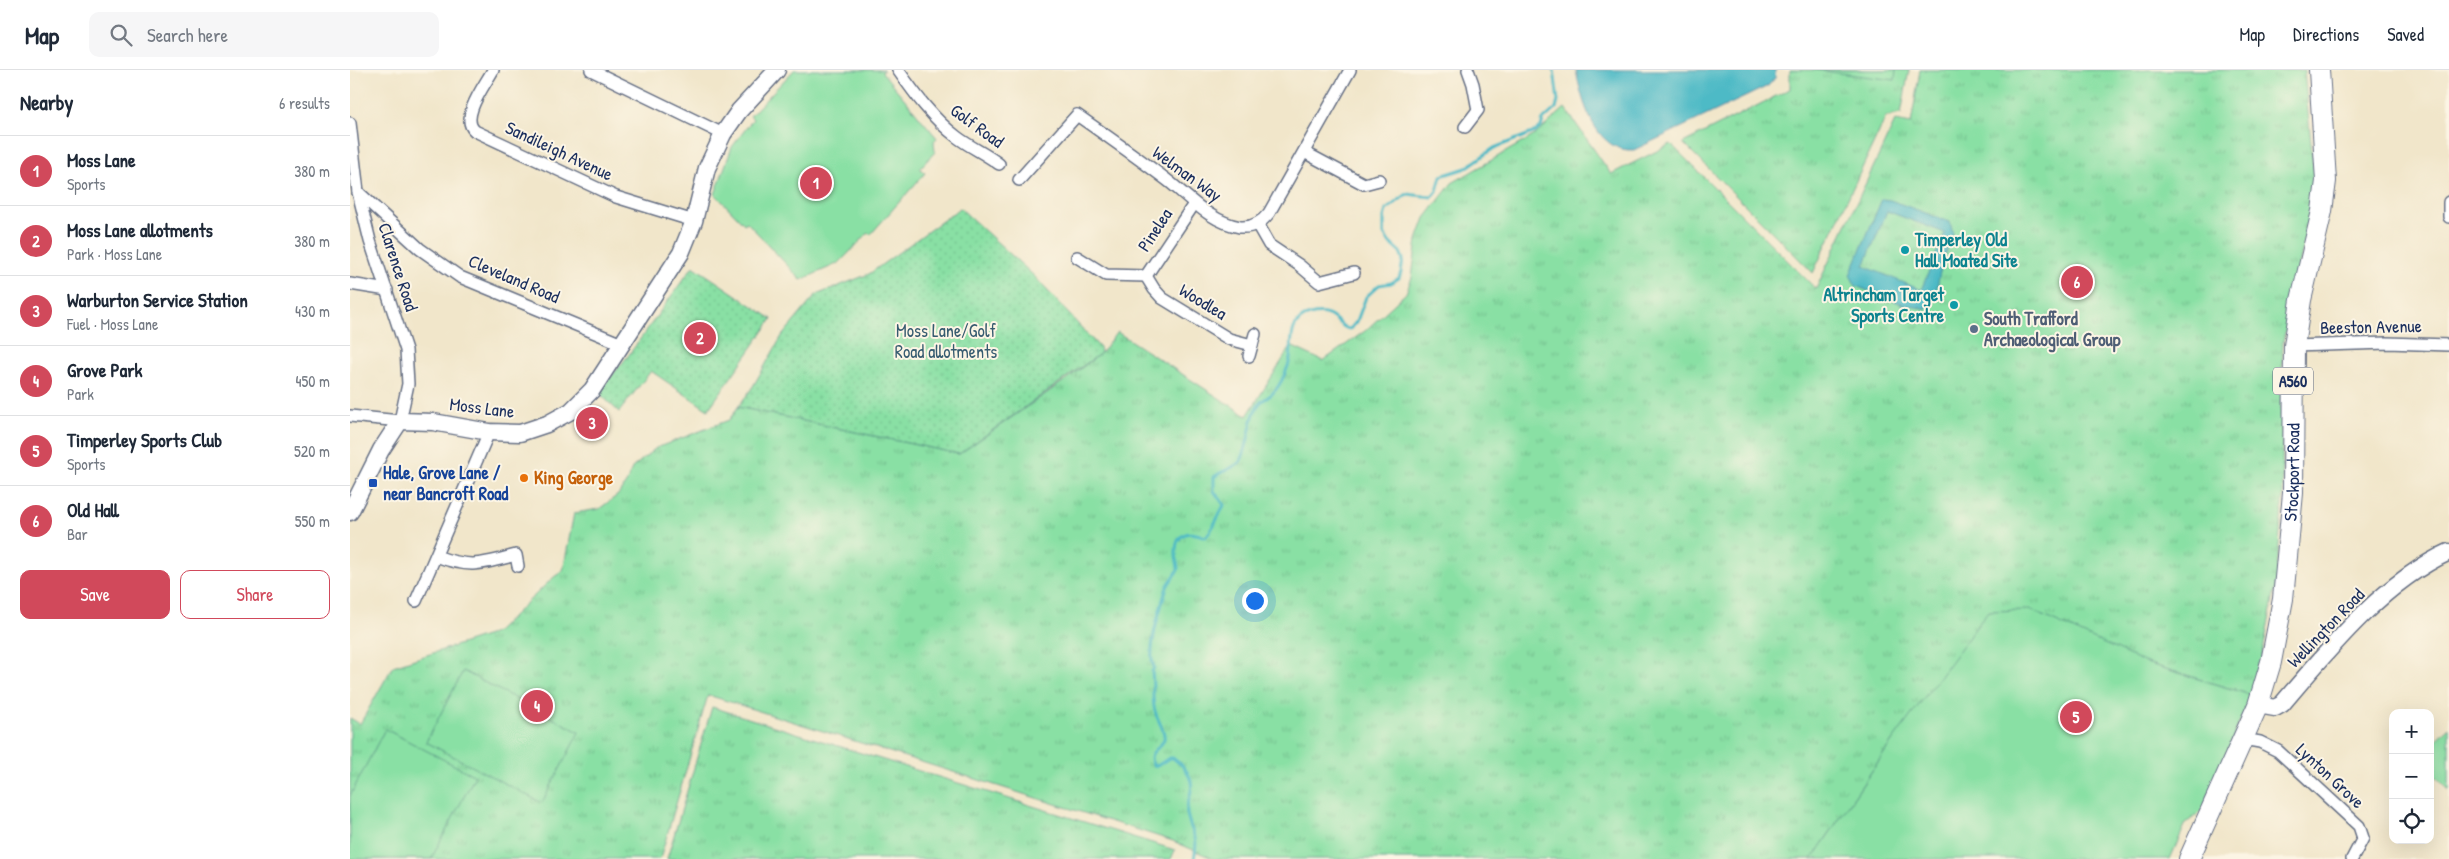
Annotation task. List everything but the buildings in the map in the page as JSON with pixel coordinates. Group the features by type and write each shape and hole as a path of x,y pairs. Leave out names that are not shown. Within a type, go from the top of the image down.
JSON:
{"highway":[{"name":"Stockport Road","path":"2189,859 2258,706 2274,645 2289,551 2293,493 2294,346 2301,300 2326,190 2326,157 2319,70"}],"street":[{"name":"Sandileigh Avenue","path":"493,70 469,116 471,127 475,131 616,197 694,221"},
{"path":"591,70 723,134"},
{"name":"Moss Lane","path":"400,421 433,422 490,432 520,433 547,424 571,412 592,390 673,266 694,221 707,168 723,134 739,111 777,70"},
{"name":"Golf Road","path":"898,70 916,95 944,126 972,148 999,164"},
{"path":"1350,70 1269,213 1257,224 1269,245 1299,265 1319,282 1354,273"},
{"path":"1465,127 1483,112 1468,70"},
{"name":"Welman Way","path":"1019,180 1077,115 1168,181 1194,204 1232,225 1247,227 1257,224"},
{"name":"Clarence Road","path":"350,123 358,192 370,241 406,350 408,384 400,421"},
{"path":"1304,152 1364,184 1379,180"},
{"name":"Cleveland Road","path":"358,192 420,249 460,277 622,344"},
{"path":"2449,202 2449,218"},
{"name":"Pinelea","path":"1146,276 1194,204"},
{"path":"1078,257 1106,275 1146,276"},
{"name":"Woodlea","path":"1146,276 1162,298 1229,339 1252,345"},
{"path":"350,284 387,290"},
{"name":"Beeston Avenue","path":"2294,346 2388,343 2449,345"},
{"path":"350,416 400,421 380,450 350,512"},
{"path":"416,601 490,432"},
{"name":"Wellington Road","path":"2258,706 2275,708 2282,704 2358,618 2418,571 2449,552"},
{"path":"436,556 460,564 478,565 516,555 518,566"},
{"name":"Lynton Grove","path":"2243,739 2266,744 2278,751 2359,826 2362,838 2352,859"}],"green space":[{"path":"794,70 884,70 882,72 937,138 934,141 935,152 920,168 925,173 870,235 868,233 839,263 801,280 747,222 744,224 715,194 732,147 753,119 750,116"},
{"path":"1790,70 1909,70 1901,114 1886,117 1813,273 1683,143 1790,89"},
{"path":"1815,70 1896,70 1895,80"},
{"path":"1920,70 2304,70 2314,175 2314,194 2283,342 2281,402 2283,494 2276,585 2258,676 2251,695 2146,663 1893,740 1812,859 1214,859 1173,841 708,695 660,859 350,859 350,718 360,724 393,666 495,633 554,577 563,571 574,513 599,509 618,495 627,482 632,468 656,448 729,420 738,407 959,454 1101,353 1117,332 1247,416 1288,351 1293,347 1323,361 1365,331 1406,293 1412,277 1417,240 1425,218 1452,183 1535,135 1565,108 1611,174 1671,144 1816,289 1895,121 1911,124"},
{"name":"Moss Lane/Golf Road allotments","path":"960,208 1033,275 1100,348 1101,353 959,454 738,407 752,388 782,336 816,295 869,274"},
{"path":"693,266 772,319 708,410 651,371 619,412 598,392 628,356"},
{"path":"2030,610 2146,663 2251,695 2202,811 2186,823 2170,859 1812,859 1893,740 1988,611"},
{"path":"463,671 579,732 542,803 426,742"},
{"path":"712,707 1175,850 1171,859 667,859"},
{"path":"2449,727 2449,790 2434,775 2434,741"},
{"path":"385,729 475,776 431,859 350,859 350,796"}],"water":[{"path":"1576,70 1776,70 1775,78 1768,86 1634,150 1621,149 1609,143 1600,134 1586,109"},
{"path":"1882,199 1890,200 1950,222 1953,235 1942,262 1937,287 1926,309 1905,305 1856,286 1850,275","holes":["1887,211 1945,233 1921,290 1864,266"]}],"waterway":[{"path":"1194,859 1196,840 1187,812 1191,789 1189,777 1184,767 1173,758 1169,758 1157,766 1153,765 1151,760 1151,756 1164,739 1163,730 1154,710 1153,640 1167,587 1178,570 1176,554 1178,541 1184,535 1194,534 1205,537 1210,532 1224,505 1214,491 1214,477 1240,462 1247,445 1253,416 1257,407 1275,390 1287,369 1290,360 1293,330 1297,324 1310,315 1326,314 1342,326 1350,329 1357,321 1366,297 1379,285 1391,283 1399,278 1403,259 1400,252 1389,242 1384,234 1386,210 1407,194 1432,197 1437,191 1441,176 1466,168 1494,148 1535,132 1541,127 1543,120 1556,108 1558,101 1554,70"}],"place":[{"name":"Moss Lane","path":"816,183"},
{"name":"Timperley Old Hall Moated Site","path":"1905,250"},
{"name":"Old Hall","path":"2077,282"},
{"name":"Altrincham Target Sports Centre","path":"1954,305"},
{"name":"South Trafford Archaeological Group","path":"1974,329"},
{"name":"Moss Lane allotments","path":"700,338"},
{"name":"Warburton Service Station","path":"592,423"},
{"name":"King George","path":"524,478"},
{"name":"Hale, Grove Lane / near Bancroft Road","path":"373,483"},
{"name":"Grove Park","path":"537,706"},
{"name":"Timperley Sports Club","path":"2076,717"}]}
